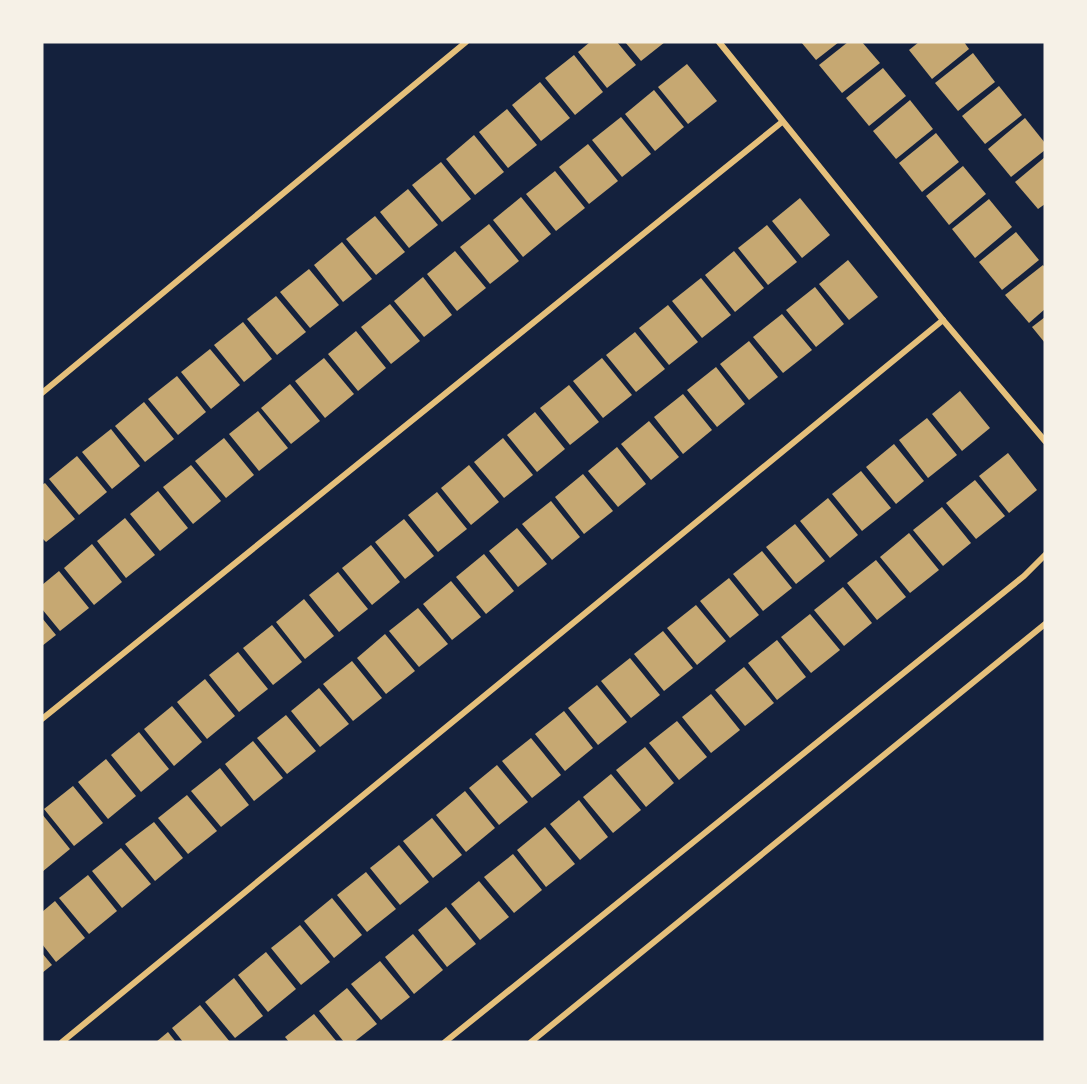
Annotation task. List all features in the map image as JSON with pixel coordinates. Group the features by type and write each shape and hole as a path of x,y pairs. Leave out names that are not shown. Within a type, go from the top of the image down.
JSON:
{"street":[{"path":"42,393 466,42"},
{"path":"719,42 943,320 1045,441"},
{"path":"42,719 782,122"},
{"path":"62,1042 943,320"},
{"path":"446,1042 1014,583 1045,555"},
{"path":"531,1042 1045,624"}],"building":[{"path":"590,42 617,42 636,65 607,88 578,52"},
{"path":"625,42 665,42 641,61"},
{"path":"801,42 839,42 816,60"},
{"path":"848,42 862,42 880,63 842,93 819,65"},
{"path":"919,42 964,42 969,49 932,79 909,50"},
{"path":"973,53 995,82 958,111 935,83"},
{"path":"574,55 603,92 575,115 545,78"},
{"path":"687,64 717,101 688,124 658,87"},
{"path":"883,68 906,96 869,126 846,98"},
{"path":"540,82 570,118 541,141 512,105"},
{"path":"999,86 1022,115 985,144 962,116"},
{"path":"654,90 684,127 655,151 625,114"},
{"path":"910,100 933,129 896,159 873,131"},
{"path":"507,109 537,145 508,168 479,132"},
{"path":"621,117 651,154 622,177 592,140"},
{"path":"1025,118 1045,143 1045,150 1011,177 988,149"},
{"path":"936,133 959,162 922,192 899,163"},
{"path":"474,135 504,172 475,195 446,159"},
{"path":"588,144 618,181 589,204 559,167"},
{"path":"1045,157 1045,204 1038,209 1015,182"},
{"path":"441,162 471,199 442,222 412,185"},
{"path":"963,166 986,194 949,225 926,196"},
{"path":"555,171 585,208 556,231 526,194"},
{"path":"408,189 438,225 409,248 380,212"},
{"path":"521,197 551,234 523,257 493,220"},
{"path":"800,198 830,235 802,258 772,221"},
{"path":"989,199 1012,227 975,258 952,229"},
{"path":"375,216 405,252 376,275 346,239"},
{"path":"489,224 519,261 490,284 460,247"},
{"path":"767,225 797,262 768,285 738,248"},
{"path":"1016,232 1039,260 1002,290 979,262"},
{"path":"342,242 372,279 343,302 314,265"},
{"path":"455,251 486,288 457,311 427,274"},
{"path":"734,251 764,288 735,312 705,275"},
{"path":"848,260 878,297 849,320 819,284"},
{"path":"1043,265 1045,268 1045,309 1029,323 1005,295"},
{"path":"309,269 339,305 310,328 280,292"},
{"path":"423,277 452,315 424,337 394,301"},
{"path":"701,278 731,315 702,338 672,301"},
{"path":"815,287 844,324 816,347 786,310"},
{"path":"276,296 306,332 277,355 247,319"},
{"path":"390,304 420,341 391,364 361,327"},
{"path":"668,305 698,342 669,365 639,328"},
{"path":"782,314 812,350 783,373 753,337"},
{"path":"1045,317 1045,343 1032,327"},
{"path":"243,322 272,359 244,382 214,345"},
{"path":"356,331 386,368 358,391 328,354"},
{"path":"635,332 665,369 636,392 606,355"},
{"path":"749,341 778,377 749,400 720,364"},
{"path":"210,349 240,385 211,409 181,372"},
{"path":"324,358 354,394 325,418 295,381"},
{"path":"602,358 632,395 603,418 573,381"},
{"path":"716,367 745,404 717,427 687,390"},
{"path":"177,376 206,412 178,435 148,399"},
{"path":"290,384 320,421 291,444 261,408"},
{"path":"569,385 599,422 570,445 540,408"},
{"path":"960,391 990,428 962,451 932,414"},
{"path":"683,394 712,430 683,454 654,417"},
{"path":"144,402 174,439 145,462 115,426"},
{"path":"258,411 288,448 259,471 229,434"},
{"path":"535,412 565,449 537,472 507,435"},
{"path":"927,418 957,455 928,478 899,440"},
{"path":"649,421 679,457 651,480 621,444"},
{"path":"111,429 140,466 112,489 82,452"},
{"path":"224,438 254,475 226,498 195,461"},
{"path":"503,438 533,475 504,498 474,462"},
{"path":"894,444 924,481 896,504 866,467"},
{"path":"617,447 646,484 618,507 588,471"},
{"path":"1008,453 1037,490 1009,513 979,476"},
{"path":"77,456 107,492 79,515 49,479"},
{"path":"191,465 221,501 193,524 163,487"},
{"path":"469,465 499,502 471,525 441,488"},
{"path":"861,471 891,508 862,531 832,494"},
{"path":"583,474 613,511 584,534 555,497"},
{"path":"975,480 1005,516 976,539 946,503"},
{"path":"45,483 75,519 46,542 42,538 42,485"},
{"path":"158,491 188,528 160,551 130,514"},
{"path":"437,492 467,529 438,552 408,515"},
{"path":"828,498 858,535 830,558 800,521"},
{"path":"551,501 580,537 552,560 522,524"},
{"path":"942,507 971,543 943,566 913,530"},
{"path":"125,518 155,555 126,578 97,541"},
{"path":"404,519 434,556 405,579 375,542"},
{"path":"795,524 825,561 796,584 766,547"},
{"path":"517,528 547,564 518,587 489,551"},
{"path":"909,533 939,570 910,593 880,557"},
{"path":"92,544 122,582 94,605 64,568"},
{"path":"371,545 400,582 372,605 342,568"},
{"path":"762,551 792,588 763,611 733,574"},
{"path":"484,554 514,591 486,614 456,577"},
{"path":"876,560 906,597 877,620 847,583"},
{"path":"59,571 89,608 60,631 42,609 42,585"},
{"path":"338,572 368,609 339,632 309,595"},
{"path":"729,578 759,615 730,638 700,601"},
{"path":"451,581 481,617 452,640 423,604"},
{"path":"843,587 872,623 844,646 814,610"},
{"path":"304,599 334,636 305,659 276,622"},
{"path":"696,605 726,641 697,665 667,628"},
{"path":"418,608 448,644 419,667 389,631"},
{"path":"810,614 840,650 811,673 781,637"},
{"path":"42,618 56,635 42,646"},
{"path":"272,625 302,662 273,685 243,648"},
{"path":"663,631 693,668 664,691 634,654"},
{"path":"385,634 415,671 386,694 357,658"},
{"path":"777,640 806,677 777,700 748,663"},
{"path":"238,652 268,689 239,712 209,675"},
{"path":"630,658 660,695 631,718 601,681"},
{"path":"352,661 382,698 353,721 323,684"},
{"path":"744,667 774,703 745,726 715,690"},
{"path":"205,679 235,716 207,739 177,702"},
{"path":"597,685 627,722 598,745 568,708"},
{"path":"319,688 349,724 320,747 291,711"},
{"path":"711,694 740,730 711,753 682,717"},
{"path":"172,706 202,742 174,766 144,729"},
{"path":"564,711 593,748 565,771 535,734"},
{"path":"286,715 316,751 287,774 257,738"},
{"path":"677,721 707,757 679,780 649,743"},
{"path":"139,732 169,769 141,792 111,755"},
{"path":"531,738 561,775 532,798 502,761"},
{"path":"253,741 283,778 254,801 225,764"},
{"path":"645,747 674,783 646,807 616,770"},
{"path":"106,759 136,796 108,819 78,782"},
{"path":"497,765 528,802 499,825 469,788"},
{"path":"220,768 249,805 221,827 191,791"},
{"path":"611,774 641,810 613,833 583,797"},
{"path":"73,786 103,823 74,846 44,809"},
{"path":"465,791 495,828 466,852 436,815"},
{"path":"187,795 217,831 188,854 158,818"},
{"path":"579,800 608,837 580,860 550,824"},
{"path":"42,814 70,849 42,872"},
{"path":"432,818 462,855 433,878 403,841"},
{"path":"154,822 183,858 155,881 125,844"},
{"path":"545,827 575,864 546,887 517,850"},
{"path":"399,845 429,882 400,905 370,868"},
{"path":"121,848 151,884 122,908 92,871"},
{"path":"513,854 542,890 514,913 484,877"},
{"path":"366,872 396,909 367,932 337,895"},
{"path":"88,875 117,911 89,934 59,898"},
{"path":"479,881 509,917 480,940 451,904"},
{"path":"332,898 362,935 334,958 304,921"},
{"path":"55,901 85,938 56,962 42,944 42,912"},
{"path":"446,907 476,944 447,967 418,930"},
{"path":"300,925 330,962 301,985 271,948"},
{"path":"413,934 443,970 414,994 385,957"},
{"path":"266,952 296,989 268,1012 238,975"},
{"path":"42,953 52,965 42,973"},
{"path":"380,961 410,997 381,1020 351,984"},
{"path":"234,978 263,1016 235,1038 205,1002"},
{"path":"347,988 377,1024 354,1042 344,1042 319,1011"},
{"path":"200,1005 230,1042 183,1042 172,1028"},
{"path":"314,1014 337,1042 289,1042 285,1037"},
{"path":"168,1032 176,1042 156,1042"}]}
